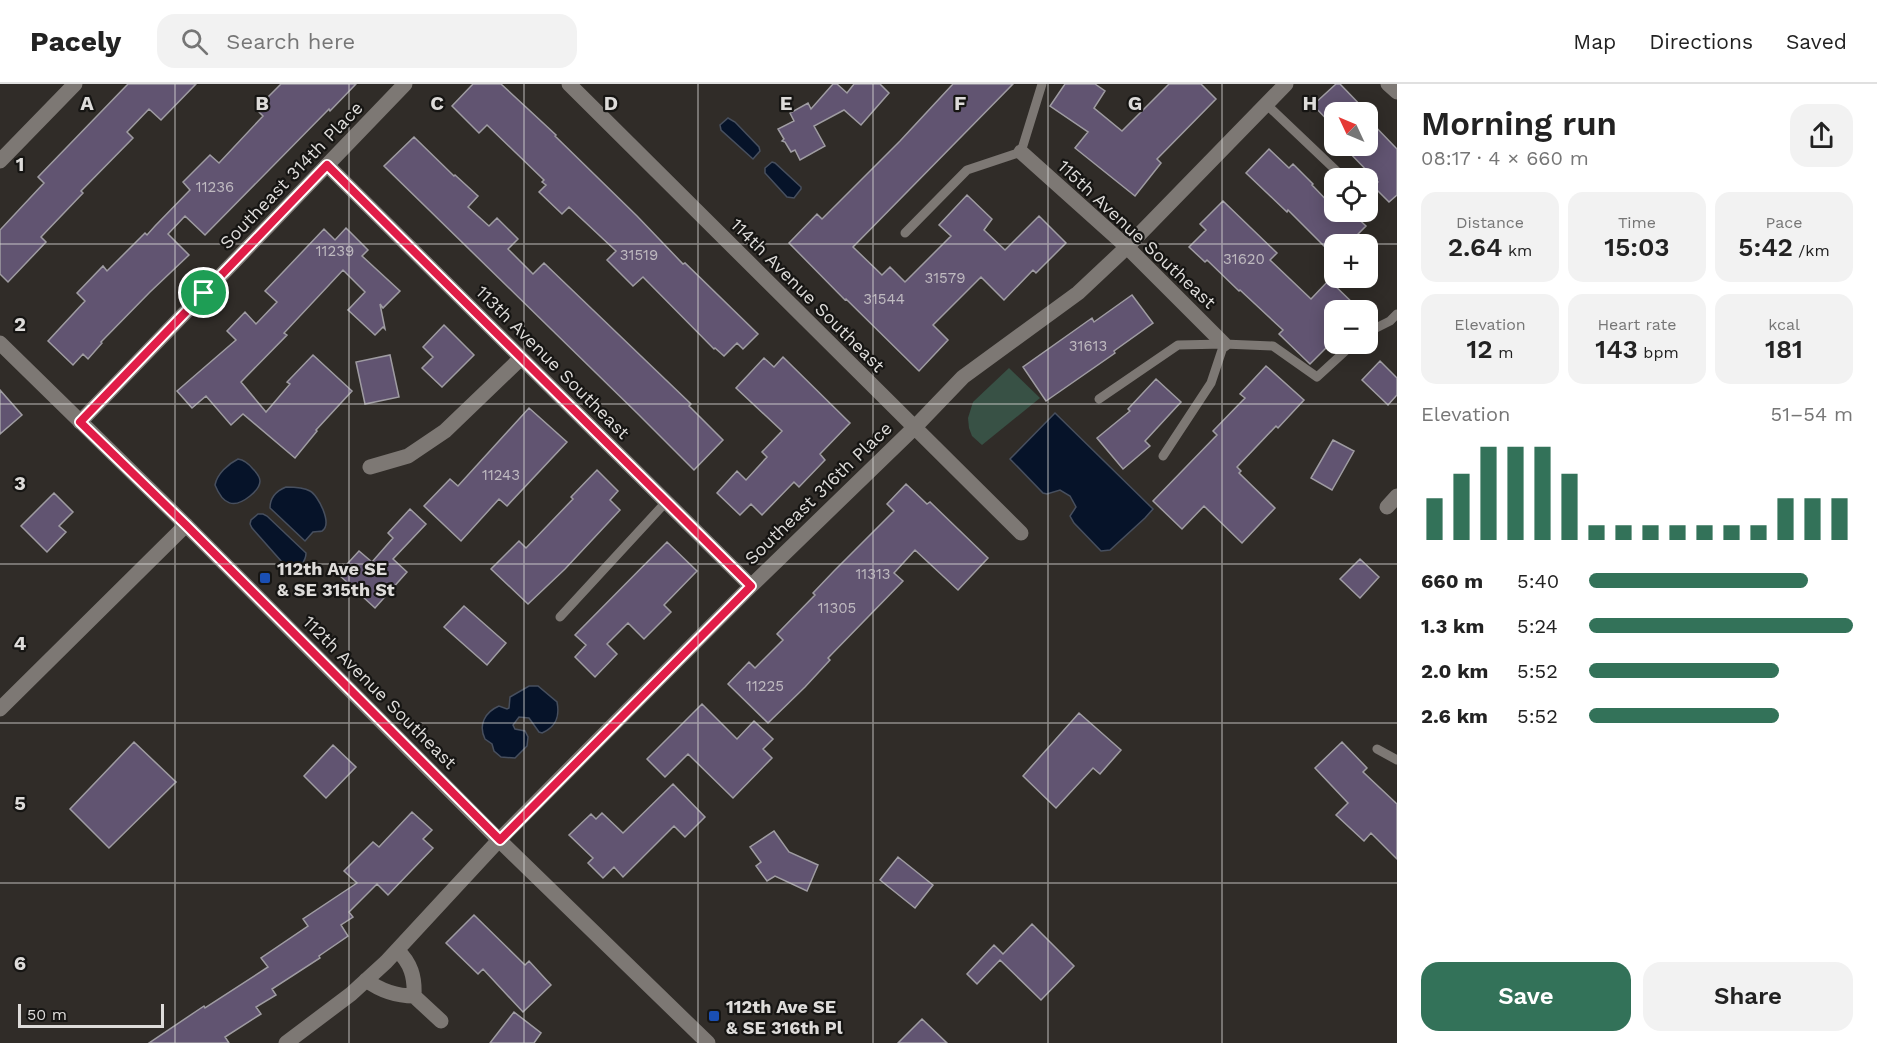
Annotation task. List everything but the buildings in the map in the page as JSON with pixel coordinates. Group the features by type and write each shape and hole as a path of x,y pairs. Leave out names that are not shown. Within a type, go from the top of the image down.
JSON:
{"street":[{"path":"0,161 75,84"},
{"name":"Southeast 314th Place","path":"80,422 405,84"},
{"name":"Southeast 316th Place","path":"286,1043 351,994 397,950 500,840 751,586 914,428 963,377 1078,293 1127,247 1286,84"},
{"path":"1388,84 1397,92"},
{"name":"114th Avenue Southeast","path":"576,86 914,428 1022,533"},
{"name":"115th Avenue Southeast","path":"1021,152 1127,247 1224,344"},
{"name":"113th Avenue Southeast","path":"327,165 751,586"},
{"name":"112th Avenue Southeast","path":"0,343 186,525 500,840 708,1043"},
{"path":"370,467 408,456 445,431 521,358"},
{"path":"0,709 186,525"},
{"path":"397,950 404,957 413,974 414,996"},
{"path":"366,980 393,994 414,996 441,1021"}],"lane":[{"path":"904,232 967,170 1021,152 1042,84"},
{"path":"1266,104 1333,168"},
{"path":"1378,327 1390,321 1397,314"},
{"path":"1163,456 1211,383 1224,344"},
{"path":"1098,399 1178,345 1273,346 1317,377 1342,354"},
{"path":"560,617 666,502"},
{"path":"1377,749 1397,760"}],"green space":[{"path":"1009,368 1040,398 982,445 972,436 969,428 968,418 973,402"}],"water":[{"path":"728,118 735,122 759,147 760,151 753,159 721,130 720,125"},
{"path":"772,162 801,187 794,198 787,197 765,173 765,168"},
{"path":"1055,413 1153,509 1110,550 1101,551 1074,523 1070,516 1076,507 1070,496 1060,490 1043,493 1010,459"},
{"path":"238,459 247,462 259,477 260,483 250,496 234,504 225,501 215,485 224,470"},
{"path":"286,487 310,491 317,498 323,510 325,527 322,531 313,532 305,541 270,508 274,495"},
{"path":"258,514 267,516 306,553 300,567 295,571 290,571 252,528 251,520"},
{"path":"529,686 538,686 557,702 556,721 551,728 542,733 529,718 519,717 513,725 515,729 525,731 528,737 527,746 515,758 501,757 494,751 492,744 485,739 482,729 484,720 499,706 509,708 510,697"}],"place":[{"name":"112th Ave SE & SE 315th St","path":"265,578"},
{"name":"112th Ave SE & SE 316th Pl","path":"714,1016"}],"route":[{"path":"327,165 751,586 500,840 80,422 204,293 327,165"}]}
